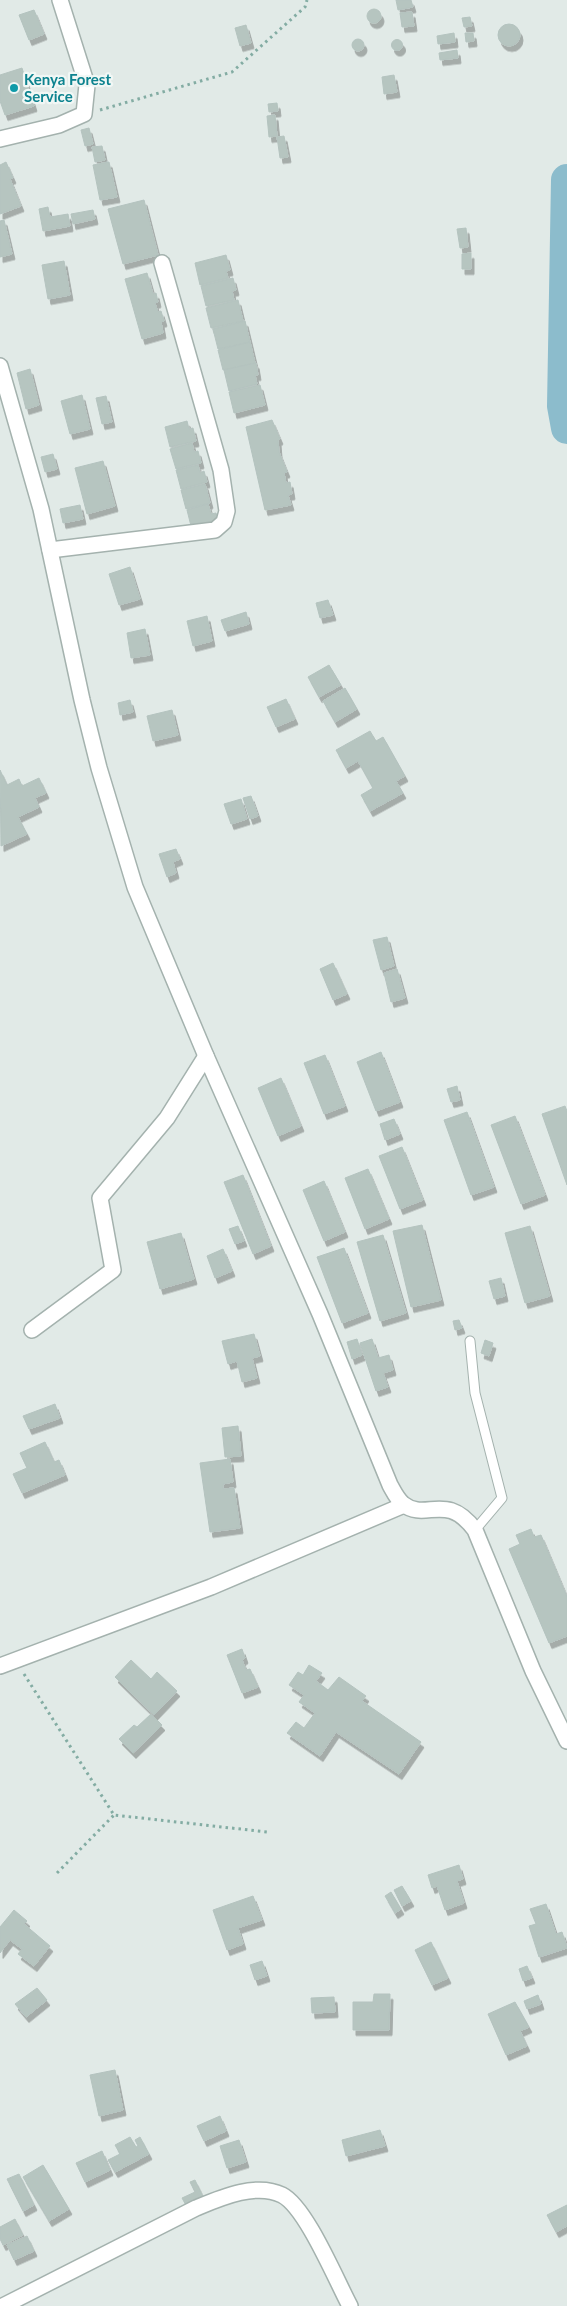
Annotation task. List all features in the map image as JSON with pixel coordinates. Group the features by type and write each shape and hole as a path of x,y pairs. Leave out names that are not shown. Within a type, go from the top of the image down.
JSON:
{"street":[{"path":"0,139 59,125 84,114 87,85 60,0"},
{"path":"50,550 215,530 224,522 228,512 221,470 162,263"},
{"path":"0,366 41,509 82,700 125,858 159,948 320,1314 390,1485 404,1505 415,1509 446,1508 464,1516 475,1530 533,1671 567,1742"},
{"path":"32,1330 113,1270 100,1198 167,1118 206,1056"},
{"path":"0,1666 211,1587 404,1505"},
{"path":"3,2306 196,2208 220,2198 264,2190 281,2194 303,2216 350,2306"}],"lane":[{"path":"470,1341 475,1393 502,1498 475,1530"}],"path":[{"path":"84,114 232,72 305,7 307,0"},
{"path":"16,1661 114,1815"},
{"path":"114,1815 267,1832"},
{"path":"57,1873 114,1815"}],"building":[{"path":"396,0 411,0 413,7 398,10"},
{"path":"371,9 377,9 381,16 377,23 371,23 367,19 367,13"},
{"path":"34,10 44,34 29,40 19,15"},
{"path":"412,12 414,26 402,27 400,13"},
{"path":"470,17 472,26 464,27 462,18"},
{"path":"509,24 517,27 520,35 517,43 509,46 501,43 498,35 501,27"},
{"path":"246,25 251,43 240,46 235,28"},
{"path":"454,33 455,42 438,44 437,36"},
{"path":"465,33 473,33 474,41 466,42"},
{"path":"360,39 363,40 363,50 356,51 353,50 352,43 353,40"},
{"path":"397,39 403,45 397,51 391,45"},
{"path":"457,50 458,58 440,60 439,53"},
{"name":"Kenya Forest Service","path":"22,68 34,106 5,115 0,101 0,75"},
{"path":"394,75 397,92 384,94 382,77"},
{"path":"277,103 278,111 269,112 268,104"},
{"path":"275,115 277,136 269,137 267,116"},
{"path":"89,128 93,144 85,146 81,130"},
{"path":"284,136 288,157 280,158 277,137"},
{"path":"102,146 105,160 95,162 92,147"},
{"path":"6,162 13,178 10,179 21,206 0,214 0,165"},
{"path":"109,162 117,197 100,200 93,165"},
{"path":"144,200 158,255 123,264 108,209"},
{"path":"48,207 50,217 68,214 70,226 43,231 39,209"},
{"path":"93,210 95,219 73,224 71,214"},
{"path":"4,220 12,254 0,257 0,221"},
{"path":"466,228 468,247 460,248 457,229"},
{"path":"471,253 471,269 462,269 462,254"},
{"path":"226,255 230,270 226,271 228,278 200,285 195,263"},
{"path":"64,261 70,295 48,299 42,265"},
{"path":"147,273 153,294 156,293 158,302 155,303 158,312 161,311 164,321 161,322 163,333 142,339 125,279"},
{"path":"233,278 236,290 232,291 234,300 206,306 201,286"},
{"path":"238,300 243,321 211,328 206,308"},
{"path":"245,321 250,342 218,349 213,329"},
{"path":"250,342 255,363 223,370 218,350"},
{"path":"256,363 258,375 255,375 257,384 229,391 224,370"},
{"path":"30,369 39,405 26,409 17,373"},
{"path":"260,385 265,405 234,413 229,392"},
{"path":"82,395 90,429 70,434 61,401"},
{"path":"106,396 112,422 102,424 96,398"},
{"path":"272,420 280,439 278,440 279,452 287,472 284,473 286,483 290,482 292,494 288,495 291,505 265,510 246,427"},
{"path":"187,421 189,429 193,428 196,441 170,447 165,427"},
{"path":"192,443 194,452 198,451 201,463 176,469 170,449"},
{"path":"53,454 57,469 45,472 41,457"},
{"path":"103,461 115,506 87,514 75,468"},
{"path":"198,465 200,473 204,471 207,482 181,489 176,470"},
{"path":"205,484 210,503 186,509 181,490"},
{"path":"208,504 211,514 216,513 219,523 192,530 187,510"},
{"path":"80,505 83,519 63,523 60,509"},
{"path":"130,567 140,599 119,605 109,574"},
{"path":"328,600 333,615 320,618 316,603"},
{"path":"246,612 249,624 225,631 221,620"},
{"path":"207,616 212,641 193,646 187,621"},
{"path":"145,629 150,655 131,658 127,633"},
{"path":"329,665 341,685 319,697 308,677"},
{"path":"345,688 357,709 335,722 323,701"},
{"path":"286,699 295,719 276,727 267,707"},
{"path":"130,700 133,712 120,715 118,703"},
{"path":"172,710 178,735 153,741 147,716"},
{"path":"370,731 376,741 383,737 405,776 396,781 403,793 370,811 361,795 373,788 358,761 346,768 336,750"},
{"path":"0,770 7,785 19,779 22,786 39,778 46,793 35,798 39,807 18,817 27,834 1,846"},
{"path":"251,796 258,816 250,819 243,798"},
{"path":"241,799 247,819 231,824 224,804"},
{"path":"176,849 180,859 173,862 176,873 167,877 159,854"},
{"path":"387,937 394,966 381,970 373,940"},
{"path":"333,963 347,994 333,1000 320,969"},
{"path":"397,969 405,998 391,1002 384,973"},
{"path":"381,1052 400,1102 376,1111 357,1062"},
{"path":"325,1055 345,1106 324,1114 304,1063"},
{"path":"281,1078 301,1126 278,1136 258,1088"},
{"path":"457,1086 460,1100 451,1102 447,1089"},
{"path":"565,1106 567,1111 567,1185 542,1114"},
{"path":"467,1112 494,1187 471,1195 444,1120"},
{"path":"515,1116 545,1195 521,1204 491,1125"},
{"path":"394,1119 400,1134 385,1140 380,1124"},
{"path":"402,1147 423,1200 400,1209 379,1156"},
{"path":"368,1169 389,1219 365,1229 345,1178"},
{"path":"243,1175 271,1246 253,1254 224,1182"},
{"path":"324,1181 345,1232 324,1241 303,1190"},
{"path":"422,1225 441,1300 411,1307 393,1231"},
{"path":"238,1226 244,1241 235,1244 229,1229"},
{"path":"530,1226 550,1296 525,1303 505,1233"},
{"path":"181,1233 194,1279 160,1289 147,1242"},
{"path":"383,1235 406,1313 380,1321 357,1242"},
{"path":"344,1248 368,1313 342,1323 317,1257"},
{"path":"223,1249 232,1271 215,1278 207,1256"},
{"path":"501,1278 505,1296 494,1299 489,1281"},
{"path":"459,1320 462,1328 455,1330 453,1321"},
{"path":"254,1334 260,1356 252,1358 257,1378 242,1382 237,1361 228,1364 222,1341"},
{"path":"357,1339 362,1355 352,1359 347,1342"},
{"path":"372,1339 378,1358 389,1355 393,1370 383,1373 388,1387 376,1391 360,1343"},
{"path":"485,1340 493,1343 489,1356 481,1353"},
{"path":"55,1404 60,1418 29,1429 23,1416"},
{"path":"238,1426 241,1456 225,1457 222,1428"},
{"path":"45,1442 54,1462 59,1460 65,1475 22,1493 13,1474 27,1468 20,1453"},
{"path":"230,1459 233,1482 223,1484 223,1489 234,1488 240,1528 210,1532 200,1463"},
{"path":"531,1529 534,1537 541,1535 567,1597 567,1636 549,1643 509,1549 520,1544 516,1535"},
{"path":"242,1649 245,1658 242,1660 246,1670 250,1669 258,1687 242,1693 227,1655"},
{"path":"131,1660 151,1679 157,1672 177,1691 154,1715 115,1677"},
{"path":"309,1665 322,1673 316,1681 328,1690 339,1677 366,1696 362,1701 421,1742 399,1774 336,1732 320,1756 287,1733 296,1722 304,1728 315,1713 299,1702 304,1695 289,1685 298,1672 303,1675"},
{"path":"151,1714 162,1725 133,1753 119,1739 134,1725 137,1727"},
{"path":"459,1865 463,1879 457,1881 464,1903 445,1910 437,1886 432,1888 428,1875"},
{"path":"402,1886 411,1901 402,1906 394,1890"},
{"path":"391,1892 401,1909 395,1913 385,1896"},
{"path":"253,1896 262,1920 238,1928 243,1944 227,1950 213,1910"},
{"path":"546,1904 556,1934 562,1932 567,1948 539,1957 529,1926 536,1924 530,1909"},
{"path":"14,1910 27,1921 24,1924 50,1946 34,1966 18,1954 22,1949 10,1940 0,1953 0,1927"},
{"path":"431,1942 448,1978 432,1985 415,1950"},
{"path":"262,1961 267,1976 255,1980 250,1965"},
{"path":"527,1966 532,1978 523,1981 519,1969"},
{"path":"37,1988 47,2000 26,2017 15,2004"},
{"path":"374,1994 390,1994 389,2030 353,2030 353,2002 373,2002"},
{"path":"538,1995 541,2004 527,2009 524,2001"},
{"path":"334,1997 335,2012 312,2013 311,1998"},
{"path":"515,2002 529,2027 520,2031 527,2046 506,2055 488,2014"},
{"path":"115,2070 123,2110 99,2116 90,2075"},
{"path":"220,2116 226,2131 204,2141 197,2126"},
{"path":"380,2130 385,2146 346,2156 342,2140"},
{"path":"130,2137 136,2147 138,2146 135,2140 140,2137 149,2154 115,2172 108,2160 120,2154 115,2145"},
{"path":"239,2140 246,2162 227,2168 220,2146"},
{"path":"102,2151 110,2170 85,2182 76,2163"},
{"path":"43,2165 69,2209 49,2221 23,2177"},
{"path":"19,2174 34,2205 23,2211 7,2179"},
{"path":"195,2180 205,2201 188,2209 182,2198 195,2192 190,2182"},
{"path":"567,2205 567,2226 556,2232 547,2215"},
{"path":"15,2219 23,2235 3,2245 0,2239 0,2227"},
{"path":"27,2236 34,2251 14,2260 7,2245"}],"waterway":[{"path":"567,180 563,406 567,428"}],"place":[{"name":"Kenya Forest Service","path":"14,88"}]}
